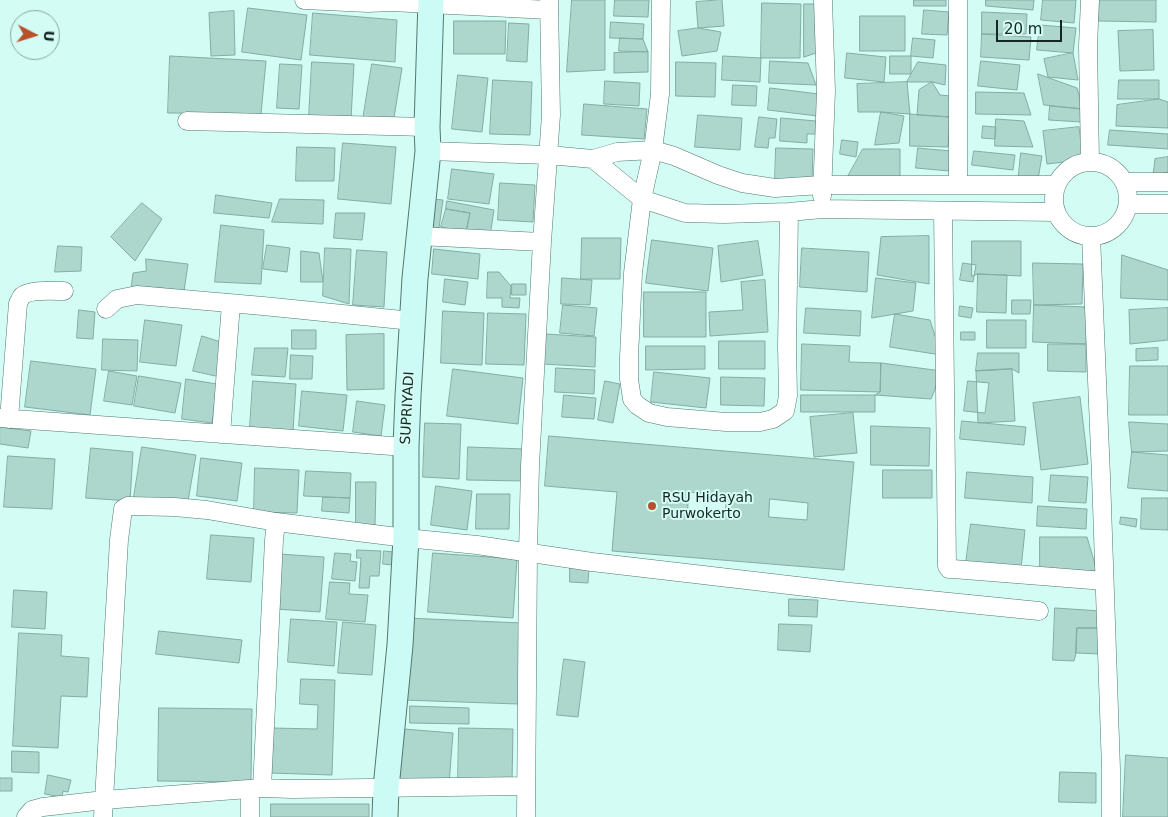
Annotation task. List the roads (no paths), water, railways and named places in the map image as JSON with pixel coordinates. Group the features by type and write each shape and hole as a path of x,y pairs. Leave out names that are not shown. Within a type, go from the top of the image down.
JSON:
{"main road":[{"name":"SUPRIYADI","path":"386,817 386,788 400,645 406,538 406,447 412,321 427,139 431,2"}],"street":[{"path":"304,0 549,5 551,115 530,466 526,817"},
{"path":"661,0 660,94 652,150 642,199 630,314 629,379 632,399 637,405 649,412 667,417 726,422 760,422 774,419 785,411 788,396 789,212"},
{"path":"822,209 826,91 823,0"},
{"path":"958,0 958,185"},
{"path":"1090,0 1088,46 1090,161"},
{"path":"187,121 427,139 593,159 618,152 652,150 674,156 742,182 775,188 822,185 1056,185"},
{"path":"593,159 642,199 685,213 724,214 822,209 1056,212"},
{"path":"1090,161 1111,167 1116,171 1125,182 1128,196 1128,204 1124,216 1117,225 1108,232 1090,236 1079,234 1061,222 1056,212 1054,198 1056,185 1064,172 1083,162 1090,161"},
{"path":"1125,182 1168,182"},
{"path":"1128,204 1168,204"},
{"path":"943,211 947,566 949,569 1104,581"},
{"path":"418,236 542,242"},
{"path":"1090,236 1104,581 1110,817"},
{"path":"64,291 33,292 21,297 18,303 4,419 406,447"},
{"path":"106,309 117,299 137,295 412,321"},
{"path":"221,434 232,304"},
{"path":"103,808 119,540 123,509 128,506 207,510 276,522 477,545 592,562 840,592 1039,611"},
{"path":"250,817 256,789 276,522"},
{"path":"26,817 32,810 43,807 103,808 256,789 526,786"}],"place":[{"name":"RSU Hidayah Purwokerto","path":"652,506"}]}
